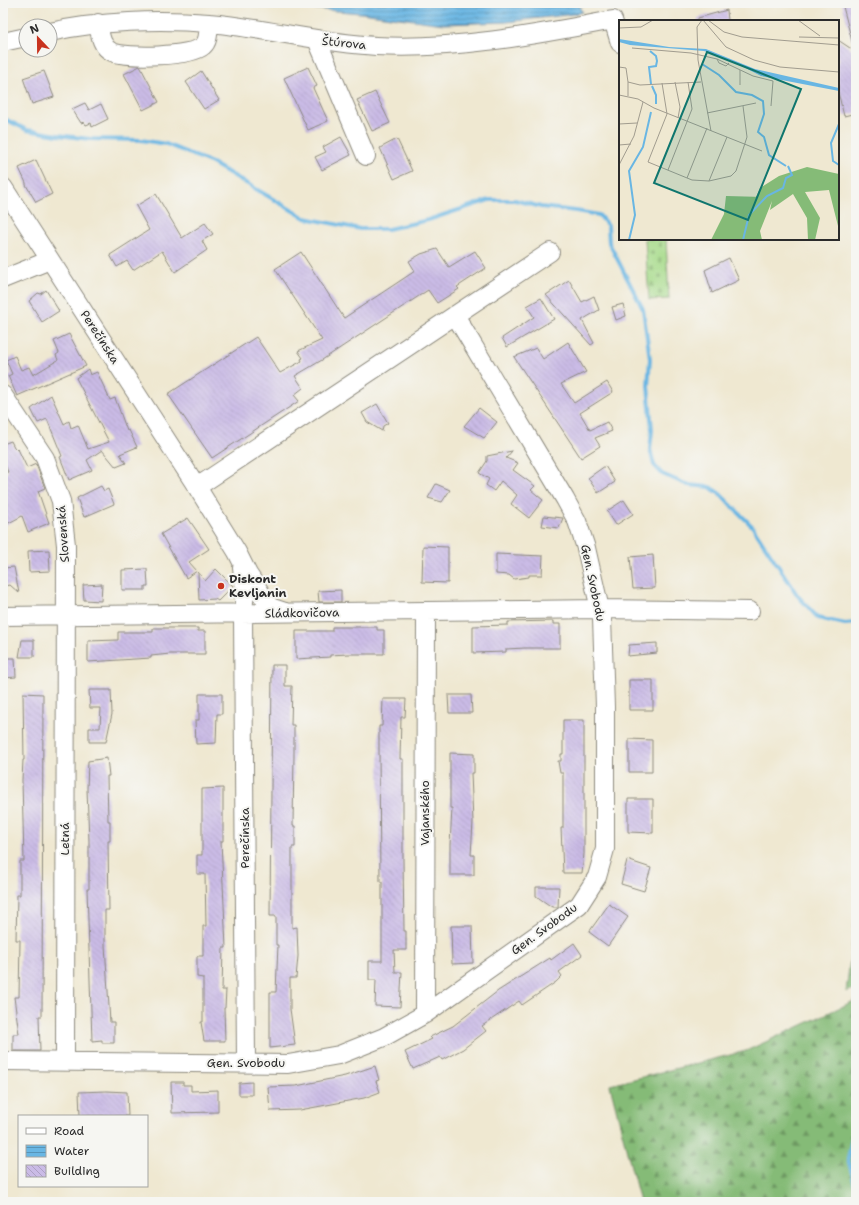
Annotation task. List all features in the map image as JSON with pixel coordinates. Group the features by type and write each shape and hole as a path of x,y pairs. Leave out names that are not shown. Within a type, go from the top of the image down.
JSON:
{"street":[{"name":"Štúrova","path":"58,30 98,23 209,23 317,40 376,46 440,47 508,39 613,20 619,40"},
{"path":"98,23 104,45 112,52 128,55 181,54 196,50 202,47 207,41 209,23"},
{"path":"3,42 18,39"},
{"path":"317,40 366,156"},
{"name":"Perečínska","path":"3,187 197,487 260,593 270,607 286,613"},
{"path":"197,487 550,252"},
{"path":"3,279 50,260"},
{"name":"Gen. Svobodu","path":"3,1061 288,1064 339,1055 384,1037 424,1014 579,905 597,877 605,849 605,707 600,609 586,548 577,521 455,315"},
{"name":"Slovenská","path":"3,395 45,458 61,501 66,545 66,616"},
{"name":"Perečínska","path":"237,552 255,575 269,597 286,613"},
{"name":"Perečínska","path":"237,552 244,577 238,609 246,1063"},
{"name":"Perečínska","path":"255,575 260,593"},
{"path":"238,609 254,609 259,602 260,593"},
{"name":"Sládkovičova","path":"3,616 66,616 238,609 286,613 600,609 750,611"},
{"name":"Vajanského","path":"424,1014 426,611"},
{"name":"Letná","path":"65,1062 66,616"}],"green space":[{"path":"645,240 666,240 669,299 649,300"},
{"path":"856,911 856,988 846,992"},
{"path":"856,1000 856,1202 640,1202 610,1085 746,1051"}],"water":[{"path":"269,3 600,3 579,6 582,12 574,14 506,22 444,24 361,13 291,7"}],"building":[{"path":"842,3 853,3 856,15 856,44 853,45"},
{"path":"727,10 728,20 698,20 698,18"},
{"path":"839,41 856,52 856,113 844,116 839,96"},
{"path":"140,66 159,102 143,110 124,74"},
{"path":"308,67 317,86 313,88 328,121 308,130 284,78"},
{"path":"44,71 54,97 32,104 23,78"},
{"path":"201,71 219,100 204,109 186,82"},
{"path":"375,92 390,123 372,131 357,100"},
{"path":"85,103 89,110 101,104 108,119 92,127 91,123 86,125 84,122 81,123 72,109"},
{"path":"341,137 351,155 322,170 315,157 326,152 323,147"},
{"path":"397,139 412,171 394,179 380,148"},
{"path":"36,160 52,194 36,202 26,185 19,168"},
{"path":"156,194 182,238 205,223 213,234 202,241 207,250 175,272 162,251 133,270 127,261 117,267 110,255 149,230 136,206"},
{"path":"437,249 449,267 475,251 486,268 457,287 459,289 437,303 428,290 322,360 295,376 303,388 294,395 299,401 212,458 168,394 256,337 280,373 302,361 301,359 303,358 298,351 322,340 275,269 301,252 344,318 415,271 409,261 421,254"},
{"path":"729,258 739,280 712,293 705,270"},
{"path":"569,280 582,302 594,296 599,310 582,320 594,343 591,345 546,295"},
{"path":"46,290 59,311 42,322 29,301 38,293 41,294"},
{"path":"541,298 554,319 507,347 502,338 534,317 527,306"},
{"path":"623,304 626,316 616,320 612,307"},
{"path":"69,334 86,366 17,396 8,376 12,374 6,360 15,356 21,370 29,367 33,375 58,360 56,355 59,353 54,341"},
{"path":"568,342 586,372 561,384 574,403 607,382 613,392 580,413 590,430 607,422 612,431 595,438 600,446 581,458 514,357 536,348 543,359"},
{"path":"88,369 90,375 97,372 110,400 115,398 127,431 129,430 137,447 120,454 126,463 116,467 102,450 87,460 92,470 69,480 60,457 62,456 47,419 38,423 31,409 51,395 64,424 69,421 71,428 78,425 88,449 109,442 76,378"},
{"path":"377,404 388,423 383,426 382,431 367,422 362,413"},
{"path":"479,408 497,422 484,438 464,426"},
{"path":"11,441 14,447 17,450 18,449 27,468 36,464 45,488 38,491 49,523 28,532 22,516 3,526 3,473 8,472 3,460 3,444"},
{"path":"512,451 506,458 518,463 513,470 535,486 531,490 543,500 529,518 511,504 517,495 501,481 494,491 486,485 489,479 479,473 487,461 487,456"},
{"path":"605,466 615,482 598,493 588,478"},
{"path":"436,484 450,490 442,502 428,498"},
{"path":"101,486 104,491 108,489 114,504 84,517 77,498"},
{"path":"624,500 633,514 616,525 607,511"},
{"path":"544,516 563,518 559,528 542,526"},
{"path":"188,518 209,549 189,562 197,571 186,578 161,534"},
{"path":"423,546 448,547 448,583 422,582"},
{"path":"49,550 50,571 29,572 28,551"},
{"path":"496,554 543,556 542,575 529,575 529,577 514,579 509,575 496,574"},
{"path":"653,555 655,588 633,589 630,557"},
{"path":"14,567 19,593 10,585 3,586 3,568"},
{"path":"147,569 148,586 145,586 145,590 122,590 122,570"},
{"name":"Diskont Kevljanin","path":"216,569 233,586 218,601 215,599 199,600 198,572 205,581"},
{"path":"102,584 101,601 84,600 83,585"},
{"path":"341,590 341,602 319,602 318,591"},
{"path":"553,621 553,624 560,624 560,648 506,649 506,652 473,653 473,626 508,625 508,622"},
{"path":"332,627 377,627 377,630 384,630 384,654 330,655 330,657 296,659 296,631 332,631"},
{"path":"153,628 198,628 198,631 205,631 205,654 170,654 151,656 151,658 88,662 88,641 118,640 118,632 153,632"},
{"path":"22,640 34,640 34,657 19,657"},
{"path":"657,643 657,653 628,656 629,645"},
{"path":"3,658 15,658 16,677 3,678"},
{"path":"272,665 285,665 285,686 292,686 291,725 294,725 293,826 295,826 295,847 292,847 292,928 297,927 298,956 296,978 290,978 290,1009 295,1045 270,1048 270,992 276,992 278,945 276,945 276,916 270,916"},
{"path":"629,680 653,680 653,710 629,710"},
{"path":"89,690 111,690 112,714 106,742 89,742 89,728 100,728 101,708 90,708"},
{"path":"23,693 43,694 42,1016 39,1016 40,1051 13,1051 13,1034 19,1034 14,997 19,997 20,940 16,940 17,895 20,895 20,861 24,861 22,780 24,760"},
{"path":"199,694 222,694 222,714 217,714 216,743 196,744 195,720 199,720"},
{"path":"448,695 471,695 472,713 449,713"},
{"path":"383,699 406,699 405,717 401,717 400,759 403,759 404,931 406,931 406,950 394,950 395,972 402,972 400,1007 375,1006 376,980 369,980 369,961 382,961 379,726 382,726"},
{"path":"563,720 584,720 584,854 582,873 563,873 561,828 563,828 563,773 560,773 558,761 561,761 561,754 563,754"},
{"path":"629,739 652,740 652,772 629,772"},
{"path":"450,753 474,754 474,773 471,773 473,822 471,855 474,855 474,875 450,875 452,808 450,808"},
{"path":"107,758 109,776 107,776 110,841 108,841 109,910 105,910 105,945 110,1022 114,1022 114,1043 102,1043 102,1040 92,1041 87,889 89,889 87,789 88,761"},
{"path":"223,788 223,841 221,841 226,948 223,948 222,990 226,990 224,1008 225,1041 204,1041 201,1022 203,1022 203,978 197,977 197,956 203,956 203,926 206,926 205,874 197,874 197,855 202,855 202,789"},
{"path":"628,799 653,799 653,833 628,832"},
{"path":"627,860 651,868 644,891 621,884"},
{"path":"536,887 559,887 558,907 552,907 536,896"},
{"path":"609,904 628,917 608,946 589,932"},
{"path":"451,926 472,926 473,963 452,964"},
{"path":"574,943 582,955 559,972 562,976 556,982 522,1005 519,1001 482,1026 486,1031 463,1049 442,1060 440,1057 413,1069 405,1052 432,1039 430,1037 453,1026 498,991 550,958 551,960"},
{"path":"375,1066 379,1080 376,1081 380,1092 364,1098 300,1110 270,1111 268,1087 296,1086 345,1076"},
{"path":"171,1082 183,1082 183,1085 191,1085 191,1091 218,1090 218,1112 172,1113"},
{"path":"252,1082 252,1095 239,1095 239,1083"},
{"path":"79,1092 127,1092 128,1115 80,1115"}],"waterway":[{"path":"3,118 27,130 58,135 90,139 141,140 166,144 212,163 305,218 360,229 388,229 428,220 489,200 515,200 541,207 599,215 608,226 609,243 643,309 650,359 648,386 652,430 650,449 654,465 662,474 688,485 710,487 720,494 752,526 798,596 818,618 845,624 856,623"},
{"path":"856,1118 848,1159 856,1188"}],"place":[{"name":"Diskont Kevljanin","path":"221,586"}]}
